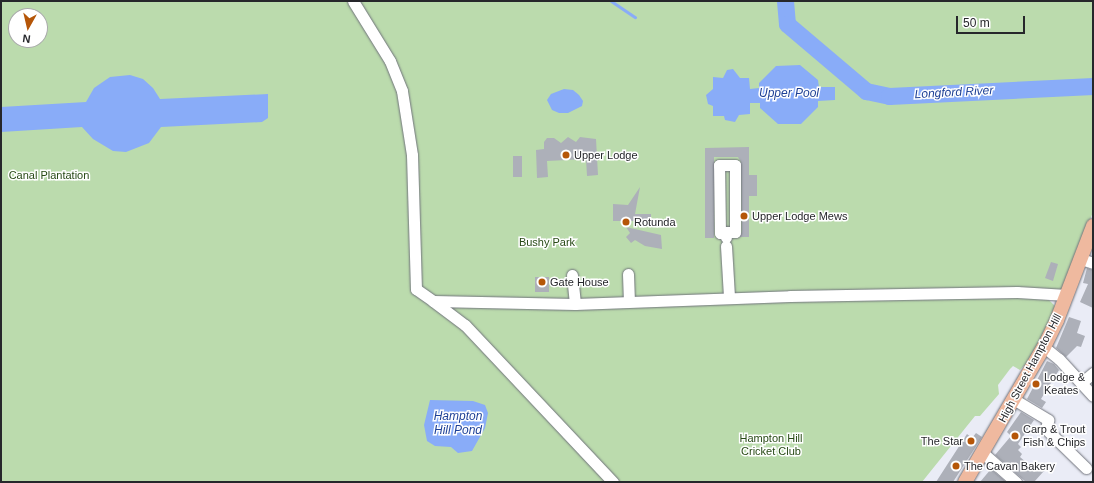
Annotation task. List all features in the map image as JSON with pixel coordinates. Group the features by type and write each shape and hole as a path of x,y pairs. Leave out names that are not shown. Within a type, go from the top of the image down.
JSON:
{"main road":[{"name":"High Street Hampton Hill","path":"965,482 984,454 1015,400 1044,347 1066,295 1087,261 1093,226"}],"street":[{"path":"353,1 390,61 402,91 412,155 414,281 420,294 433,301 465,325 614,482"},
{"path":"726,238 736,232 736,165 719,165 720,233 726,238 729,297"},
{"path":"628,274 629,300"},
{"path":"572,275 575,304"},
{"path":"433,301 575,304 629,300 729,297 1017,292 1066,295"},
{"path":"1044,347 1059,360 1093,396"},
{"path":"1081,383 1093,373"},
{"path":"1015,400 1048,420 1046,429 1086,468"},
{"path":"984,454 1016,482"}],"green space":[{"name":"Bushy Park","path":"1,1 1093,1 1093,212 1064,289 1049,294 1049,300 1058,309 1033,356 1020,370 1013,366 1010,369 998,385 999,394 980,416 975,416 922,482 1,482"}],"water":[{"path":"781,1 789,1 790,21 802,31 792,37 784,29"},
{"name":"Upper Pool","path":"800,65 818,80 819,87 835,87 835,100 818,101 818,107 801,124 778,124 760,108 760,103 750,103 750,114 739,115 735,122 725,120 724,116 713,116 713,106 708,104 706,95 713,89 713,77 723,78 727,70 733,69 740,78 749,78 750,89 759,88 759,83 776,66"},
{"path":"130,75 143,79 153,88 160,99 268,94 268,118 262,122 161,127 149,143 126,152 113,151 93,139 82,127 1,132 1,107 86,102 94,88 110,77"},
{"path":"564,89 573,90 579,95 583,101 582,106 568,113 559,113 552,110 547,100 551,94"},
{"name":"Hampton Hill Pond","path":"430,400 473,401 485,405 488,413 485,428 472,451 458,453 451,447 435,446 427,441 424,425"}],"building":[{"name":"Upper Lodge","path":"568,137 576,142 580,137 596,139 598,175 587,176 586,159 547,161 548,177 537,178 536,150 544,149 544,142 547,138 554,138 561,143"},
{"name":"Upper Lodge Mews","path":"749,147 749,175 757,175 757,196 749,196 749,237 739,237 742,232 741,162 738,157 714,157 714,238 705,238 705,148"},
{"path":"513,156 522,156 522,177 513,177"},
{"path":"640,187 635,214 651,214 651,221 613,221 613,204 628,205"},
{"path":"626,227 661,235 662,249 645,246 635,240 631,243 626,237 630,233"},
{"path":"1051,262 1058,264 1053,281 1045,278"},
{"path":"1087,268 1093,270 1093,308 1080,302 1088,284 1083,283"},
{"name":"Gate House","path":"535,277 549,277 549,292 535,292"},
{"path":"1069,317 1081,321 1077,333 1085,336 1081,347 1077,346 1066,357 1056,348"},
{"path":"1047,361 1054,364 1059,370 1041,399 1046,402 1042,408 1027,399"},
{"path":"1021,412 1034,420 1018,444 1021,447 1018,450 1022,454 1020,457 1034,469 1038,466 1044,471 1034,482 1026,482 995,455 1011,436 1007,432"},
{"path":"976,433 982,437 953,482 936,482 967,434 972,438"},
{"path":"991,469 1005,481 980,482"}],"waterway":[{"path":"611,1 635,17"},
{"name":"Longford River","path":"785,1 787,24 866,91 889,96 1093,86"}],"place":[{"name":"Upper Lodge","path":"566,155"},
{"name":"Upper Lodge Mews","path":"744,216"},
{"name":"Rotunda","path":"626,222"},
{"name":"Gate House","path":"542,282"},
{"name":"Lodge & Keates","path":"1036,384"},
{"name":"Carp & Trout Fish & Chips","path":"1015,436"},
{"name":"The Star","path":"971,441"},
{"name":"The Cavan Bakery","path":"956,466"}],"park label":[{"name":"Canal Plantation","path":"49,175"},
{"name":"Hampton Hill Cricket Club","path":"771,445"}]}
